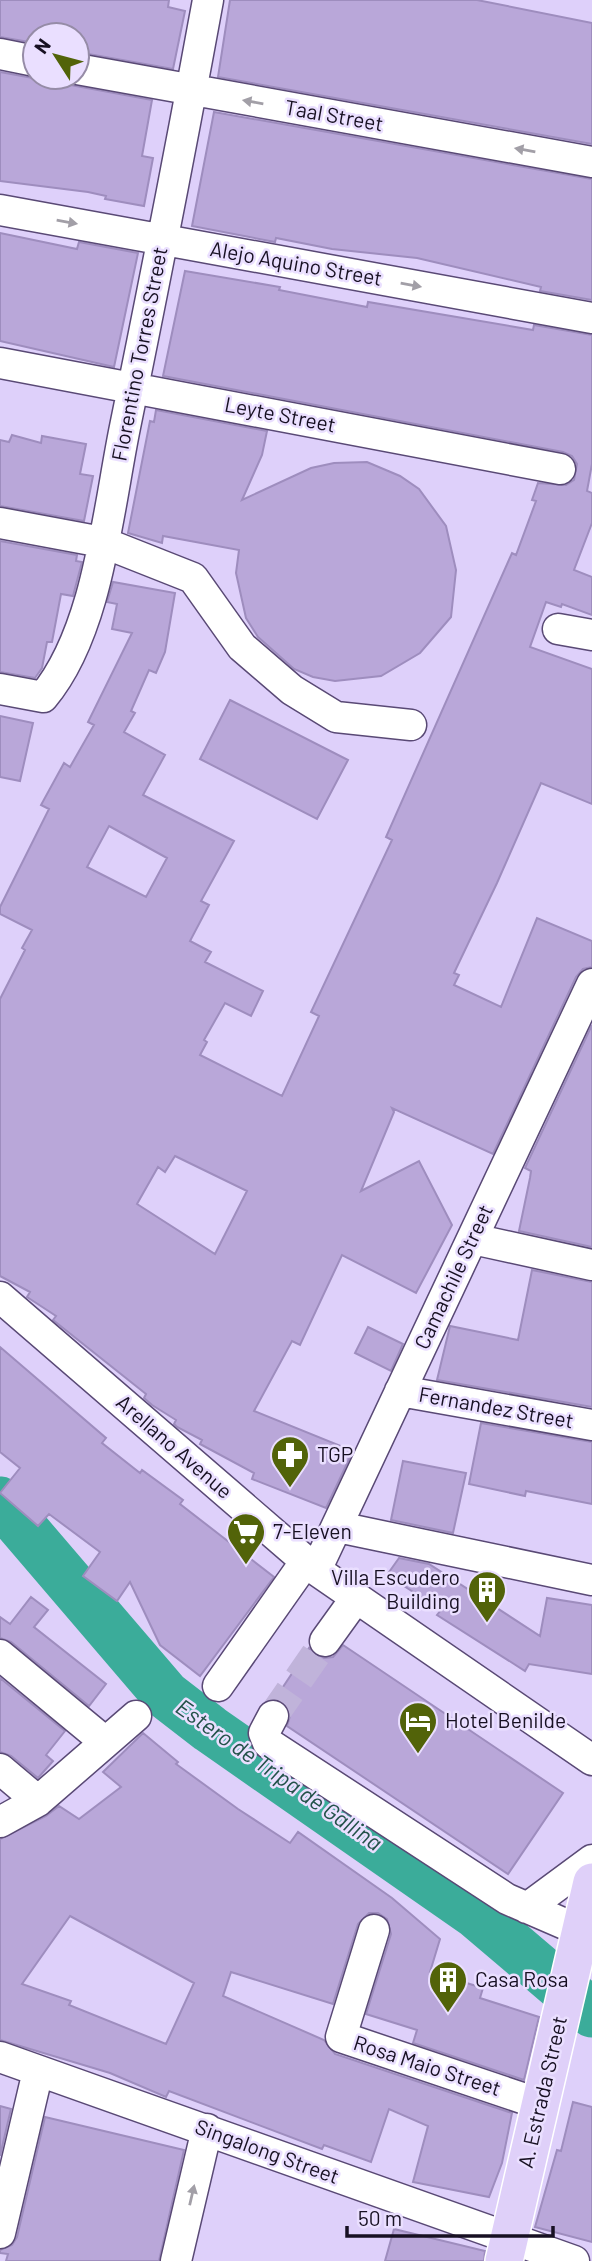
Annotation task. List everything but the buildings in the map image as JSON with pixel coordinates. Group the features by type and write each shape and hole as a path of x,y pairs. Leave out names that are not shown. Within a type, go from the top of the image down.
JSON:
{"main road":[{"name":"A. Estrada Street","path":"507,2250 592,1882"}],"street":[{"name":"Florentino Torres Street","path":"0,689 43,697 55,682 85,621 134,387 208,0"},
{"path":"0,54 21,58"},
{"name":"Taal Street","path":"91,72 592,162"},
{"name":"Alejo Aquino Street","path":"0,210 592,318"},
{"name":"Leyte Street","path":"0,363 560,468"},
{"path":"0,523 102,542 193,578 242,647 292,690 336,717 411,725"},
{"path":"558,629 592,635"},
{"name":"Camachile Street","path":"218,1686 338,1527 592,984"},
{"path":"472,1239 592,1265"},
{"name":"Arellano Avenue","path":"0,1297 311,1565 592,1760"},
{"name":"Fernandez Street","path":"400,1391 592,1425"},
{"path":"338,1527 592,1580"},
{"path":"326,1641 356,1598"},
{"path":"0,1655 104,1741"},
{"path":"0,1822 38,1801 136,1716"},
{"path":"273,1716 264,1733 268,1743 507,1899 527,1908 577,1948"},
{"path":"0,1769 38,1801"},
{"path":"527,1908 592,1860"},
{"name":"Rosa Maio Street","path":"374,1930 341,2037 540,2104"},
{"name":"Singalong Street","path":"0,2057 207,2129 507,2250 574,2261"},
{"path":"0,2233 38,2071"},
{"path":"176,2261 207,2129"}],"waterway":[{"name":"Estero de Tripa de Gallina","path":"0,1501 166,1695 210,1729 477,1915 592,2013"}],"tunnel":[{"path":"273,1716 325,1641"}],"place":[{"name":"TGP","path":"290,1489"},
{"name":"7-Eleven","path":"246,1566"},
{"name":"Villa Escudero Building","path":"487,1624"},
{"name":"Hotel Benilde","path":"418,1755"},
{"name":"Casa Rosa","path":"448,2014"}]}
